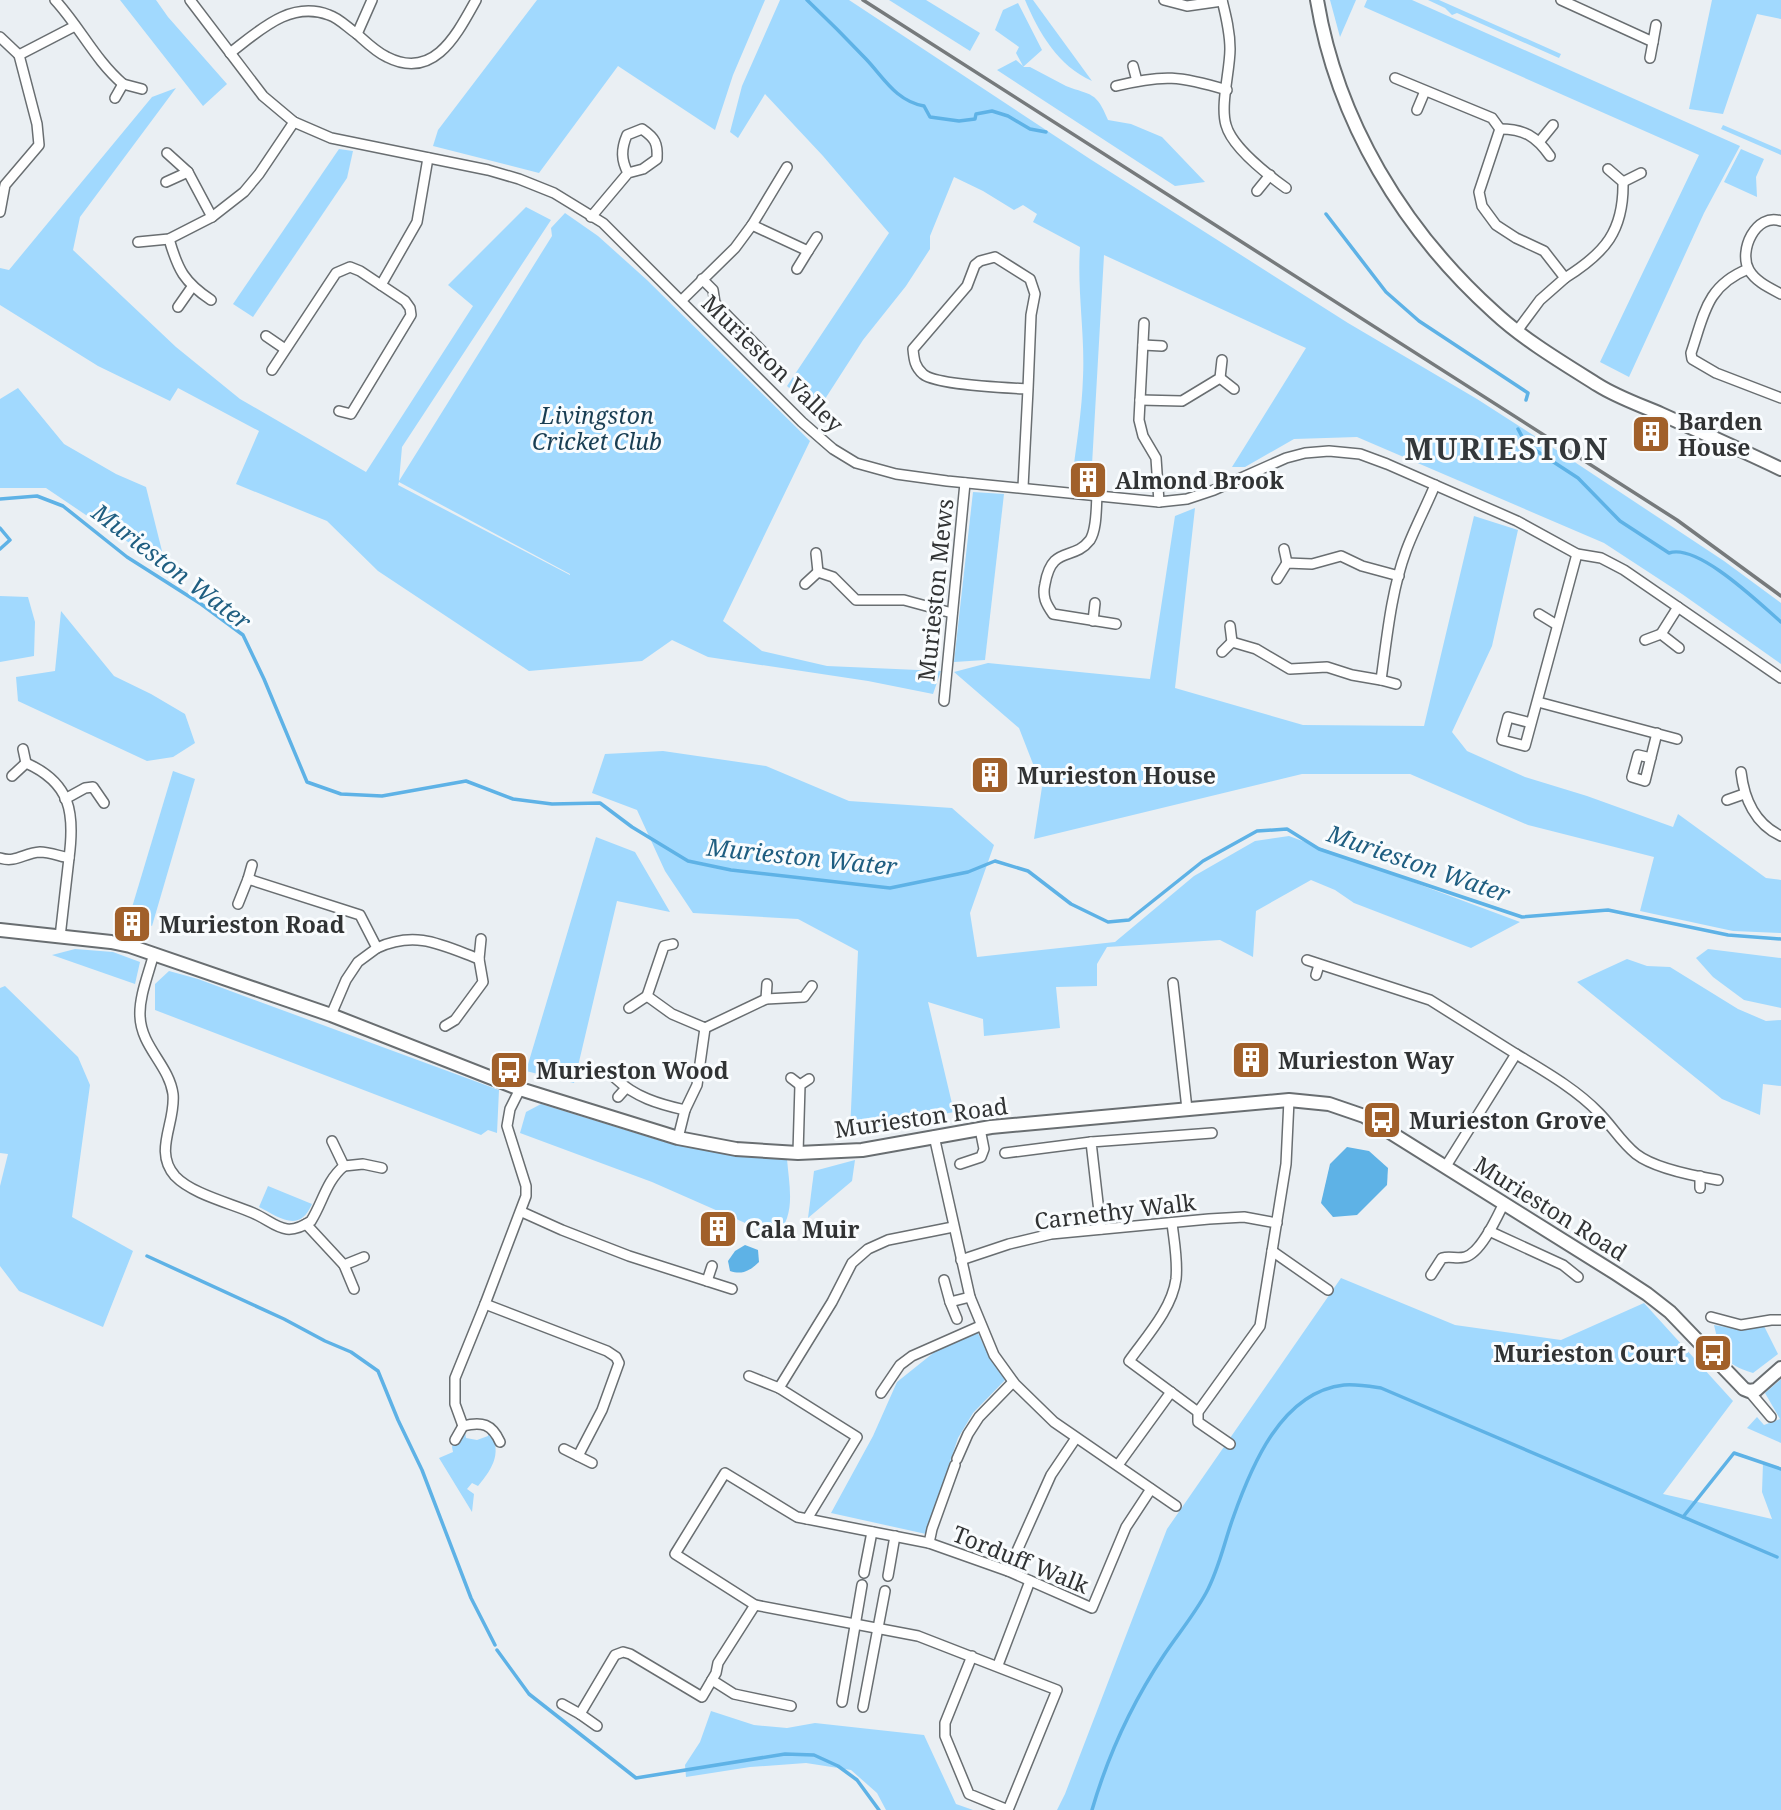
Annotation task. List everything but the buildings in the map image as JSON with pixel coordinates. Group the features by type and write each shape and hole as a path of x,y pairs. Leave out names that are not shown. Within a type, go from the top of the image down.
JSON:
{"street":[{"path":"55,0 109,72 123,84 142,89"},
{"name":"Murieston Valley","path":"190,0 263,96 294,122 331,138 488,170 519,179 554,193 603,223 802,422 833,449 856,463 871,468 965,483 1158,502 1188,499 1286,458 1305,453 1329,451 1360,454 1517,521 1577,554 1601,558 1781,678"},
{"path":"356,34 372,0"},
{"path":"230,53 280,16 292,12 314,11 331,15 387,57 411,65 421,64 435,57 456,36 476,0"},
{"path":"1164,0 1187,6 1222,0 1229,26 1230,47 1225,124 1232,139 1286,188"},
{"path":"1317,0 1328,53 1363,145 1423,235 1458,276 1517,331 1600,386 1781,469"},
{"path":"1561,0 1653,42"},
{"path":"1650,58 1656,25"},
{"path":"19,55 75,26"},
{"path":"0,37 19,55 37,124 39,145 2,185 0,212"},
{"path":"1133,66 1137,81"},
{"path":"1116,86 1160,78 1185,78 1227,90"},
{"path":"1395,78 1492,118 1500,129"},
{"path":"115,98 123,84"},
{"path":"1417,110 1425,91"},
{"path":"138,242 169,239 212,216 251,183 294,122"},
{"path":"1539,141 1553,125"},
{"path":"591,216 628,173 643,169 657,159 658,146 654,137 642,129 626,135 622,146 623,163 628,173"},
{"path":"1500,129 1479,192 1482,206 1496,225 1544,251 1565,278"},
{"path":"1500,129 1514,129 1539,141 1550,156"},
{"path":"167,153 188,172 212,216"},
{"path":"381,285 413,232 428,158"},
{"path":"682,300 734,248 752,225 787,167"},
{"path":"1608,169 1623,182"},
{"path":"166,182 188,172"},
{"path":"1623,182 1641,173"},
{"path":"1257,191 1270,175"},
{"path":"1517,331 1540,300 1601,252 1613,237 1620,216 1623,182"},
{"path":"1781,221 1768,219 1761,222 1754,231 1747,254 1748,269 1760,282 1781,294"},
{"path":"752,225 808,251"},
{"path":"797,270 817,237"},
{"path":"169,239 181,273 192,287 211,300"},
{"path":"1023,487 1028,389 1031,315 1035,294 1030,279 995,257 980,261 975,265 967,286 913,349 915,365 926,377 965,384 1028,389"},
{"path":"272,370 336,272 350,267 381,285 405,302 411,315 351,414 339,411"},
{"path":"1748,269 1728,279 1706,304 1691,353 1692,359 1716,373 1781,398"},
{"path":"702,279 713,290 716,303 763,352"},
{"path":"178,307 192,287"},
{"path":"1144,323 1139,420 1143,436 1156,458 1158,502"},
{"path":"266,336 285,349"},
{"path":"1143,345 1162,346"},
{"path":"1220,378 1222,360"},
{"path":"1140,400 1182,401 1220,378"},
{"path":"1220,378 1234,389"},
{"name":"Murieston Mews","path":"944,701 965,483"},
{"path":"1381,680 1390,615 1406,550 1435,485"},
{"path":"1097,496 1094,529 1090,540 1051,563 1047,568 1043,591 1045,604 1053,614 1116,624"},
{"path":"1277,579 1287,563 1284,549"},
{"path":"816,553 818,572"},
{"path":"1531,723 1577,554"},
{"path":"1287,563 1312,564 1341,556 1362,566 1399,576"},
{"path":"818,572 833,577 856,600 904,600 952,613"},
{"path":"805,584 818,572"},
{"path":"1093,621 1095,603"},
{"path":"1644,640 1661,634 1678,607"},
{"path":"1539,614 1557,625"},
{"path":"1230,625 1232,642"},
{"path":"1661,634 1679,648"},
{"path":"1232,642 1256,649 1290,669 1327,667 1396,684"},
{"path":"1222,652 1232,642"},
{"path":"1538,702 1677,739"},
{"path":"1651,758 1657,733"},
{"path":"23,749 26,763"},
{"path":"12,776 26,763"},
{"path":"26,763 53,779 71,812 73,830 60,937"},
{"path":"1741,772 1744,793 1762,821 1772,832 1781,836"},
{"path":"65,799 85,788 93,787 104,803"},
{"path":"1727,800 1744,793"},
{"path":"0,858 9,861 43,852 69,858"},
{"path":"238,904 252,865"},
{"path":"248,879 359,915 377,948"},
{"name":"Murieston Road","path":"0,930 111,942 155,953 331,1015 520,1089 678,1138 736,1149 798,1153 862,1150 980,1129 1289,1100 1329,1104 1364,1116 1647,1294 1700,1341 1735,1382 1749,1391"},
{"path":"331,1015 346,980 358,962 377,948 393,941 410,938 436,942 479,959"},
{"path":"445,1026 458,1023 483,982 479,959 481,939"},
{"path":"629,1007 647,996 665,945"},
{"path":"155,953 140,1013 145,1040 171,1087 173,1110 164,1144 165,1159 169,1168 183,1183 258,1215 281,1228 292,1229 306,1224 316,1214 326,1189 344,1166 363,1164 382,1168"},
{"path":"1307,960 1430,1000 1562,1083 1598,1112 1636,1154 1651,1162 1718,1180"},
{"path":"1316,975 1319,965"},
{"path":"1173,983 1169,996 1187,1109"},
{"path":"766,999 767,984"},
{"path":"647,996 672,1014 705,1028 766,999 806,1001 812,986"},
{"path":"678,1138 685,1111 697,1085 705,1028"},
{"path":"1446,1166 1516,1054"},
{"path":"615,1078 626,1088 652,1102 685,1111"},
{"path":"791,1078 800,1085"},
{"path":"800,1085 809,1079"},
{"path":"798,1153 800,1085"},
{"path":"618,1097 626,1088"},
{"path":"463,1426 455,1404 455,1378 522,1212 526,1186 507,1126 510,1110 520,1089"},
{"path":"1230,1444 1198,1422 1198,1412 1260,1326 1288,1141 1289,1100"},
{"path":"960,1164 981,1157 984,1149 980,1129"},
{"path":"1005,1153 1091,1142 1212,1133"},
{"path":"934,1136 970,1297 994,1355 1013,1382 1054,1422 1176,1506"},
{"path":"332,1141 344,1166"},
{"path":"1091,1142 1101,1229"},
{"path":"1700,1176 1700,1188"},
{"path":"1431,1275 1442,1258 1468,1256 1482,1242 1504,1203"},
{"path":"522,1212 607,1247 732,1289"},
{"name":"Carnethy Walk","path":"961,1261 1009,1244 1051,1234 1244,1217 1277,1223"},
{"path":"1172,1223 1176,1254 1175,1281 1166,1307 1129,1361 1198,1412"},
{"path":"306,1224 344,1265 354,1289"},
{"path":"779,1388 832,1303 852,1264 867,1249 888,1240 953,1227"},
{"path":"1489,1231 1563,1265 1578,1277"},
{"path":"1272,1251 1328,1290"},
{"path":"344,1265 364,1257"},
{"path":"707,1281 712,1266"},
{"path":"944,1280 957,1319"},
{"path":"950,1302 970,1297"},
{"path":"485,1304 616,1357 618,1370 602,1410 578,1456"},
{"path":"1711,1317 1741,1325 1781,1320"},
{"path":"881,1393 900,1364 980,1326"},
{"path":"1771,1417 1749,1391 1759,1388 1781,1368"},
{"path":"749,1376 779,1388 857,1437 807,1519"},
{"name":"Torduff Walk","path":"929,1543 968,1434 979,1417 1013,1382"},
{"path":"1118,1465 1171,1392"},
{"path":"455,1440 463,1426 479,1423 495,1431 500,1442"},
{"path":"1008,1571 1051,1475 1076,1438"},
{"path":"565,1449 592,1463"},
{"name":"Torduff Walk","path":"755,1605 675,1554 725,1473 797,1517 929,1543 1008,1571 1092,1608 1125,1527 1152,1489"},
{"path":"864,1573 872,1532"},
{"path":"888,1576 895,1536"},
{"path":"998,1665 1030,1581"},
{"path":"842,1702 862,1585"},
{"path":"863,1707 885,1591"},
{"path":"580,1714 615,1655 623,1652 702,1697 718,1663 755,1605 918,1636 998,1665 1057,1690 1008,1810 969,1794 946,1736 945,1723 972,1656"},
{"path":"712,1680 734,1694 791,1706"},
{"path":"562,1704 597,1726"}],"green space":[{"path":"120,0 156,0 227,84 203,106"},
{"path":"537,0 765,0 733,75 715,130 618,66 539,173 433,146 438,130"},
{"path":"780,0 849,0 1090,159 1348,323 1477,399 1724,561 1781,603 1781,664 1604,543 1357,437 1294,439 1245,467 1232,467 1306,348 1104,255 1091,482 1072,480 1083,377 1080,247 1033,222 1037,214 1023,205 1014,210 954,177 930,236 930,249 906,286 863,340 816,413 787,386 889,233 765,94 738,138 730,132 742,86"},
{"path":"889,0 926,0 980,33 970,51"},
{"path":"1025,0 1033,0 1092,81 1069,67 1051,47"},
{"path":"1330,0 1356,0 1340,37"},
{"path":"1367,0 1412,0 1740,146 1704,213 1629,377 1600,362 1699,155 1364,7"},
{"path":"1428,0 1439,0 1561,54 1559,58 1457,13 1452,15 1445,8"},
{"path":"1712,0 1781,0 1781,19 1757,14 1723,114 1689,109"},
{"path":"1018,3 1042,50 1023,67 1030,67 1092,96 1100,104 1108,120 1131,124 1162,137 1205,182 1175,186 997,70 1016,60 1023,66 1016,53 1019,47 995,30 1003,10"},
{"name":"Livingston Cricket Club","path":"176,88 80,217 73,250 176,347 240,399 366,472 473,306 448,285 526,207 551,220 402,447 399,481 552,236 551,228 565,213 598,236 647,280 810,441 723,621 762,651 827,666 941,671 933,694 868,681 708,657 672,640 642,661 529,671 378,571 327,521 236,484 259,431 178,388 170,401 98,366 0,305 0,268 9,270 152,97","holes":["399,482 570,574 398,485"]},
{"path":"1723,125 1781,150 1781,155 1721,129"},
{"path":"339,149 353,151 347,178 253,317 233,304"},
{"path":"1741,149 1764,159 1756,177 1757,197 1724,182"},
{"path":"18,388 64,444 116,474 146,487 165,563 114,534 46,488 0,488 0,399"},
{"path":"973,492 1004,494 985,660 954,662"},
{"path":"1195,508 1175,688 1303,725 1424,726 1474,516 1518,530 1492,646 1452,732 1467,751 1525,777 1673,827 1678,814 1766,878 1781,880 1781,933 1733,931 1640,911 1654,857 1528,825 1410,774 1302,774 1034,839 1042,787 1019,728 954,672 988,663 1150,679 1175,516"},
{"path":"0,596 28,597 35,622 34,656 0,662"},
{"path":"61,611 114,676 185,714 195,743 173,757 147,761 18,701 16,677 55,671"},
{"path":"663,751 766,766 849,801 952,808 994,845 970,913 977,957 1115,942 1194,876 1255,841 1289,836 1520,922 1471,948 1354,903 1335,890 1311,880 1256,911 1253,957 1220,940 1107,947 1097,964 1097,986 1056,987 1060,1028 984,1036 983,1019 928,1002 954,1112 850,1132 858,951 798,919 693,913 665,871 637,810 592,793 605,754"},
{"path":"173,771 195,779 152,926 130,914"},
{"path":"596,837 635,852 670,912 617,901 574,1083 526,1071"},
{"path":"75,949 113,952 140,962 135,984 52,955"},
{"path":"1708,949 1781,958 1781,1008 1744,1000 1713,977 1696,958"},
{"path":"1627,959 1647,966 1670,967 1738,1009 1766,1021 1781,1020 1781,1086 1763,1084 1760,1115 1722,1099 1577,982"},
{"path":"169,971 198,979 499,1090 497,1133 488,1130 481,1135 155,1010 155,984"},
{"path":"5,986 78,1057 90,1085 72,1217 133,1251 103,1327 19,1291 0,1266 0,1186 8,1154 0,1153 0,988"},
{"path":"541,1104 668,1143 735,1156 787,1159 790,1200 786,1220 775,1236 652,1182 520,1133 526,1112"},
{"path":"855,1160 852,1181 808,1218 814,1171"},
{"path":"268,1186 312,1204 301,1219 295,1221 281,1218 259,1207"},
{"path":"1341,1278 1455,1325 1561,1340 1644,1303 1733,1401 1663,1494 1772,1519 1762,1492 1763,1463 1781,1469 1781,1810 1057,1810 1167,1529"},
{"path":"1714,1325 1742,1330 1764,1326 1778,1354 1753,1373 1743,1370 1729,1362 1725,1356"},
{"path":"977,1331 986,1350 1006,1379 973,1413 958,1438 926,1534 831,1513 873,1436 897,1382 937,1350"},
{"path":"1781,1379 1781,1443 1747,1428 1757,1417 1764,1425 1780,1419 1765,1393"},
{"path":"488,1428 495,1444 495,1458 478,1486 472,1483 467,1489 474,1494 472,1512 439,1458 453,1452 454,1442 459,1443 465,1431 466,1438 477,1440 488,1436"},
{"path":"711,1711 754,1725 787,1728 815,1723 924,1735 956,1804 973,1810 886,1810 877,1793 851,1770 806,1763 750,1767 686,1777 685,1765 700,1742"}],"shaded area":[{"path":"1347,1147 1369,1151 1388,1168 1387,1185 1357,1215 1333,1217 1321,1203 1330,1164"},
{"path":"745,1245 758,1250 759,1262 746,1271 730,1271 728,1261 735,1251"}],"waterway":[{"path":"807,0 891,88 906,99 924,106 930,117 959,121 975,119 976,114 992,111 1008,116 1030,129 1046,132"},
{"path":"1326,214 1386,292 1419,321 1528,393 1526,400"},
{"path":"1518,429 1526,444 1578,478 1620,521 1669,553 1681,552 1711,565 1744,589 1781,622"},
{"name":"Murieston Water","path":"0,499 37,496 63,506 127,557 201,604 243,635 307,782 341,794 382,796 466,781 513,799 552,804 600,803 632,827 688,861 731,870 890,888 968,872 995,861 1028,871 1071,904 1108,922 1129,920 1203,861 1257,831 1287,829 1319,849 1522,917 1608,910 1728,935 1781,939"},
{"name":"Murieston Water","path":"0,528 10,540 0,549"},
{"path":"147,1256 351,1352 378,1371 422,1470 471,1598 495,1645"},
{"path":"1092,1810 1113,1749 1131,1711 1152,1673 1211,1584 1240,1498 1259,1455 1286,1417 1303,1402 1322,1391 1344,1385 1381,1388 1777,1557"},
{"path":"1683,1517 1734,1453 1781,1469"},
{"path":"497,1650 529,1694 636,1778 785,1754 814,1755 838,1766 857,1780 879,1810"}],"railway":[{"path":"863,0 1677,520 1781,596"}],"place":[{"name":"Barden House","path":"1651,434"},
{"name":"Almond Brook","path":"1088,480"},
{"name":"Murieston House","path":"990,775"},
{"name":"Murieston Road","path":"132,924"},
{"name":"Murieston Way","path":"1251,1060"},
{"name":"Murieston Wood","path":"509,1070"},
{"name":"Murieston Grove","path":"1382,1120"},
{"name":"Cala Muir","path":"718,1229"},
{"name":"Murieston Court","path":"1713,1353"}],"district":[{"name":"MURIESTON","path":"1507,448"}]}
